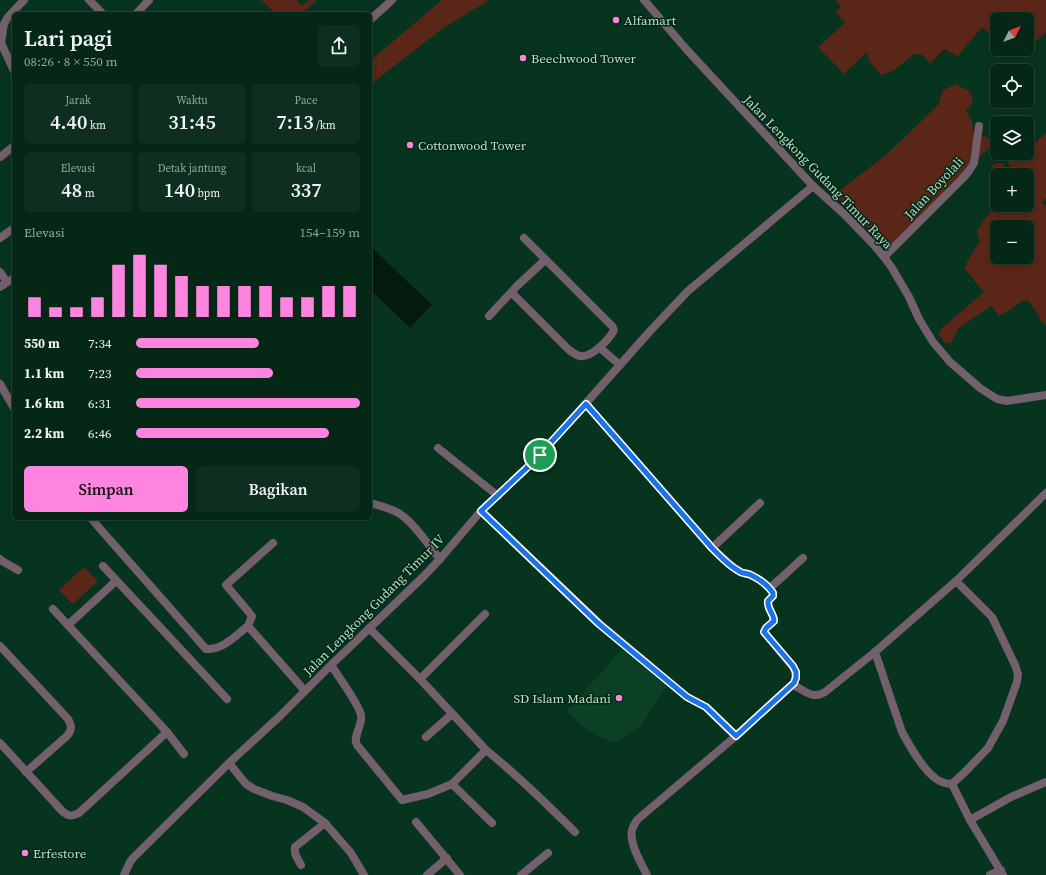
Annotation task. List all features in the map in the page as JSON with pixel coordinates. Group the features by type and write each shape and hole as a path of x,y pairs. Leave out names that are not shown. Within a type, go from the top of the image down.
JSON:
{"street":[{"path":"13,12 24,0"},
{"path":"89,0 101,12"},
{"path":"138,12 149,0"},
{"path":"372,18 392,0"},
{"name":"Jalan Lengkong Gudang Timur Raya","path":"644,0 686,50 813,186 844,214 884,257 933,342 950,362 980,388 998,399 1007,401 1046,396"},
{"path":"12,13 4,24 1,43 12,67"},
{"name":"Jalan Boyolali","path":"884,257 969,171 974,163 979,126"},
{"path":"0,157 12,148"},
{"name":"Jalan Lengkong Gudang Timur IV","path":"124,875 133,858 440,559 481,511 532,463 651,330 688,291 813,186"},
{"path":"0,238 12,229"},
{"path":"512,293 569,350 580,356 586,356 600,348 612,335 614,330 612,326 524,238"},
{"path":"489,316 545,260"},
{"path":"0,272 7,282"},
{"path":"600,348 620,365"},
{"path":"0,385 12,405"},
{"path":"586,404 712,548 740,572 760,580 770,588 773,596 768,601 768,605 774,621 766,628 764,632 793,666 796,672 796,678 793,684 736,736 634,824 631,835 634,847 647,875"},
{"path":"438,448 498,496"},
{"path":"793,684 810,694 816,696 820,695 875,652 956,581 1046,493"},
{"path":"712,548 760,503"},
{"path":"372,504 387,508 407,520 440,559"},
{"path":"481,511 599,624 687,697 706,707 736,736"},
{"path":"93,520 206,649 218,648 248,626 252,616 226,585 273,544"},
{"path":"770,588 803,558"},
{"path":"0,559 18,570"},
{"path":"103,566 227,699"},
{"path":"68,624 116,581"},
{"path":"952,784 988,748 1004,721 1017,682 1018,674 992,617 956,581"},
{"path":"53,609 167,732 184,754"},
{"path":"420,680 485,614"},
{"path":"248,626 305,691"},
{"path":"369,628 486,750 533,791 575,832"},
{"path":"0,646 68,719 72,728 67,736 26,772"},
{"path":"875,652 902,732 908,744 934,778 941,782 952,784"},
{"path":"330,665 352,698 361,715 355,740 357,745 402,800 428,794 452,784 486,750"},
{"path":"426,737 452,714"},
{"path":"0,743 63,812 72,816 79,813 167,732"},
{"path":"229,763 246,784 272,796 303,806 325,823 351,852 364,875"},
{"path":"970,820 1011,797 1046,782"},
{"path":"452,784 492,823"},
{"path":"952,784 970,820 1002,873 990,875"},
{"path":"416,822 460,875"},
{"path":"301,865 295,852 295,847 325,823"},
{"path":"521,875 548,853"},
{"path":"427,875 447,858"}],"shaded area":[{"path":"261,0 297,0 302,6 310,0 317,0 303,12 274,12"},
{"path":"442,0 489,0 442,29 372,83 372,59"},
{"path":"835,0 1046,0 1046,32 1034,43 1034,12 990,12 990,34 982,27 958,56 944,49 930,64 923,55 914,54 893,71 881,75 869,61 867,52 844,74 818,47 845,23 835,11 841,7"},
{"path":"955,84 970,91 973,102 966,111 972,121 973,134 986,137 990,141 990,146 888,249 834,195 886,155 939,104 942,91"},
{"path":"1046,133 1046,198 1042,203 1046,206 1046,325 1041,321 1036,311 1028,301 1022,301 999,316 991,306 959,328 951,343 945,343 938,334 941,329 984,292 964,268 980,241 977,231 986,217 991,212 1034,212 1034,168 1011,168 1007,162 1009,160 1034,160 1034,141 1036,142"},
{"path":"997,163 1002,163 1006,168 992,168 991,166"},
{"path":"372,248 432,305 410,328 372,291"},
{"path":"84,567 98,581 73,604 59,590"},
{"name":"SD Islam Madani","path":"623,648 667,685 640,727 614,743 587,730 567,711"}],"place":[{"name":"Alfamart","path":"616,20"},
{"name":"Beechwood Tower","path":"523,58"},
{"name":"Cottonwood Tower","path":"410,145"},
{"name":"SD Islam Madani","path":"619,698"},
{"name":"Erfestore","path":"25,853"}],"route":[{"path":"586,404 712,548 740,572 760,580 770,588 773,596 768,601 768,605 774,621 766,628 764,632 793,666 796,672 796,678 794,683 786,691 736,736 706,707 687,697 675,688 599,624 481,511 540,455 586,404"}]}
